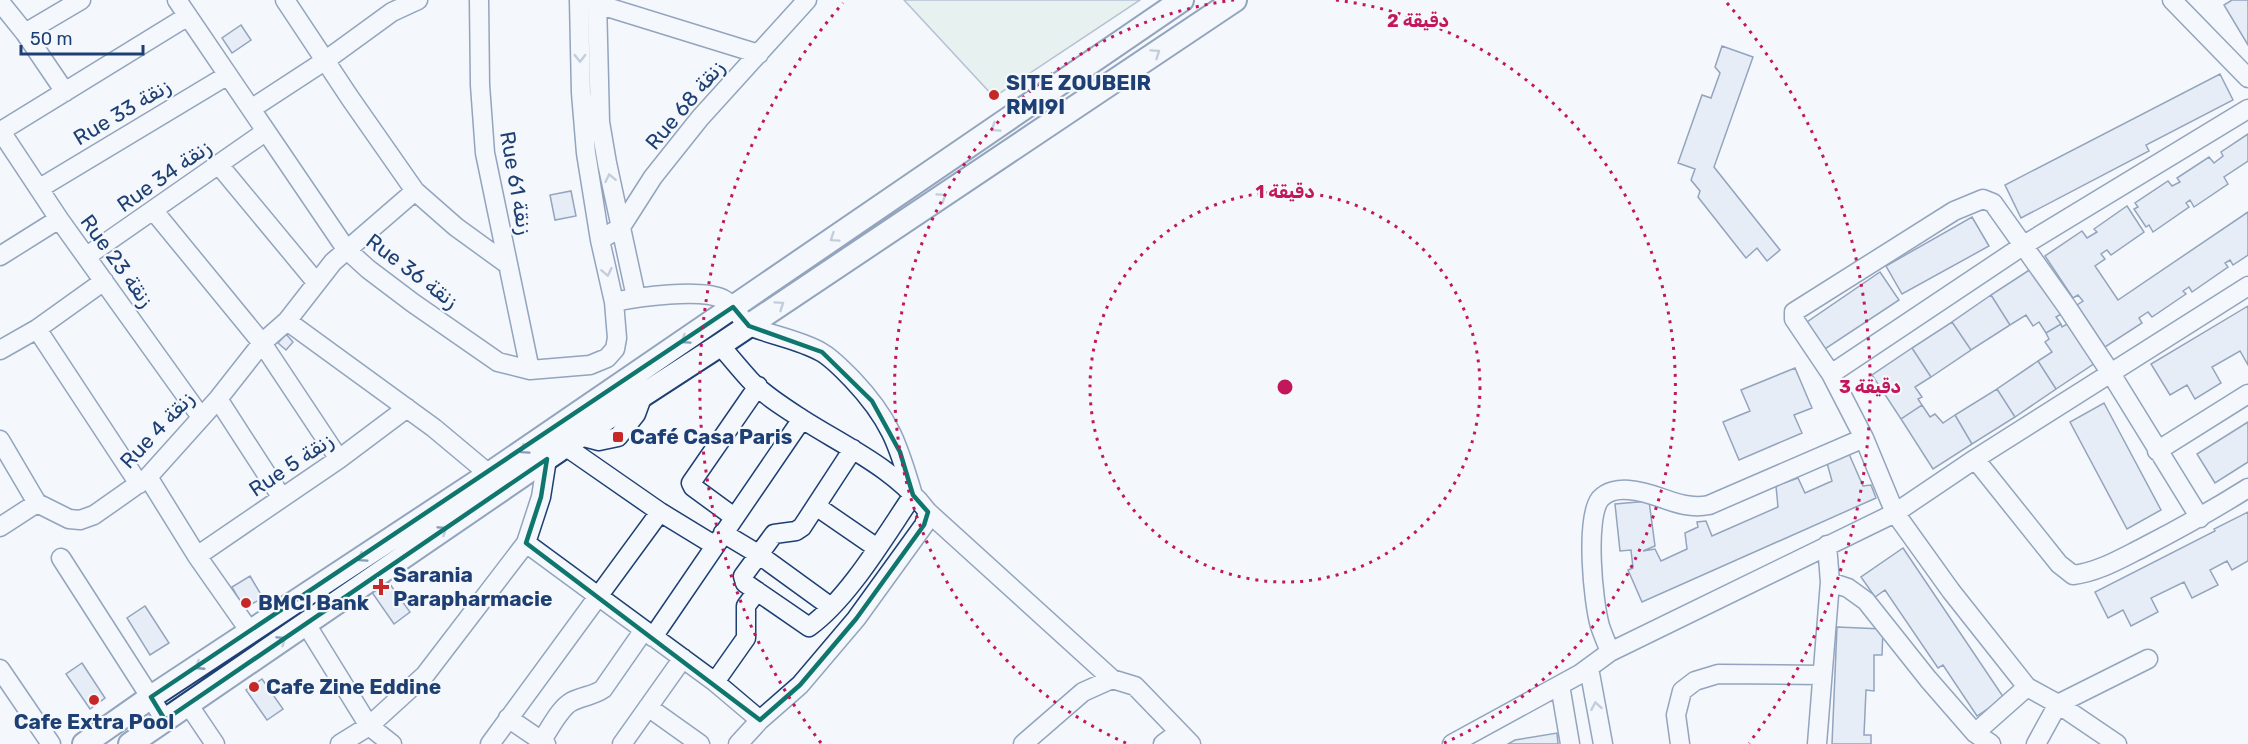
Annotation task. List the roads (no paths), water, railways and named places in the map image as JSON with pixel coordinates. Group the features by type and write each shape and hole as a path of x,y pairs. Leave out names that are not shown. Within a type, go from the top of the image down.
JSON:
{"main road":[{"path":"84,744 151,697 489,474 1182,0"},
{"path":"143,740 165,720 573,441 749,326 1235,0"}],"street":[{"path":"25,33 81,0"},
{"name":"Rue 36 زنقة","path":"177,0 346,249 413,303 498,362 530,370 590,365 607,358 615,349 617,338 614,302"},
{"path":"285,0 369,127 415,191 456,226 507,264"},
{"path":"251,109 326,60 388,6 418,0"},
{"name":"Rue 61 زنقة","path":"479,0 480,85 485,153 530,370"},
{"name":"Rue 68 زنقة","path":"600,240 621,227 654,177 700,118 807,0"},
{"path":"2172,0 2248,78"},
{"path":"591,1 759,54"},
{"path":"591,1 600,122 636,297"},
{"path":"591,1 581,93 586,153 600,240 614,302 636,297 707,295 723,299 734,307 749,326 822,352 843,370 872,401 888,424 900,452 913,495"},
{"path":"1,5 25,33 65,92"},
{"path":"0,131 188,16"},
{"name":"Rue 33 زنقة","path":"40,188 228,75"},
{"path":"1831,374 2024,244 2248,109"},
{"name":"Rue 23 زنقة","path":"0,131 59,219 201,417"},
{"name":"Rue 34 زنقة","path":"87,256 266,132"},
{"path":"219,165 316,282"},
{"name":"Rue 4 زنقة","path":"37,503 63,517 80,520 94,515 144,480 218,399 262,343 287,321 316,282 346,249 415,191"},
{"path":"2116,744 2058,704 2027,687 1951,591 1895,513 1864,438 1831,374 1794,319 1794,312 1954,211 1983,199 1992,203 2024,244 2110,372 2200,518"},
{"path":"153,210 262,343 339,459"},
{"path":"0,256 59,219"},
{"path":"0,350 37,329 104,281"},
{"path":"1452,744 1560,685 1610,652 1827,544 1895,513 2110,372 2248,286"},
{"path":"287,321 407,408 489,474"},
{"path":"37,329 251,633"},
{"path":"720,345 758,386 802,418 893,477 928,512 1112,679 1135,686 1185,738 1163,744"},
{"path":"734,517 693,487 691,483 758,386"},
{"path":"2157,451 2248,394"},
{"path":"218,399 282,498"},
{"name":"Rue 5 زنقة","path":"197,556 339,459 407,408"},
{"path":"508,718 543,742 566,706 572,701 596,694 603,689 718,539 802,418"},
{"path":"1610,652 1600,626 1592,562 1595,514 1599,500 1608,492 1630,490 1695,508 1709,506 1864,438"},
{"path":"0,440 37,503 0,527"},
{"path":"573,441 660,512 718,539 758,554 831,607"},
{"path":"853,449 802,527 796,531 774,534 758,554 743,580 757,591 809,627 831,607 851,583 913,495"},
{"path":"343,743 369,726 425,675 526,543 542,497 547,459"},
{"path":"1975,459 2059,564 2073,575 2090,573 2200,518 2248,488"},
{"path":"816,506 877,548"},
{"path":"489,744 660,512"},
{"path":"738,744 760,720 800,685 871,599 924,525 928,512"},
{"path":"526,543 715,682 760,720"},
{"path":"1817,744 1830,582 1827,544"},
{"path":"61,558 165,720"},
{"path":"1830,582 1848,588 1866,602 1928,680 1975,733 1991,744"},
{"path":"851,583 871,599"},
{"path":"715,682 746,638 746,606 757,591"},
{"path":"306,624 369,726 392,744"},
{"path":"622,744 683,658"},
{"path":"2036,744 2058,704 2148,659"},
{"path":"1589,668 1603,744"},
{"path":"0,669 51,744"},
{"path":"1680,744 1676,715 1682,691 1695,681 1718,674 1822,675"},
{"path":"1023,744 1083,692 1112,679"},
{"path":"1560,685 1570,744"},
{"path":"1975,733 2027,687"},
{"path":"189,704 215,744"},
{"path":"648,707 700,744"}],"place":[{"name":"SITE ZOUBEIR RMI9I","path":"994,95"},
{"name":"Café Casa Paris","path":"618,437"},
{"name":"Sarania Parapharmacie","path":"381,587"},
{"name":"BMCI Bank","path":"246,603"},
{"name":"Cafe Zine Eddine","path":"254,687"},
{"name":"Cafe Extra Pool","path":"94,700"}]}
